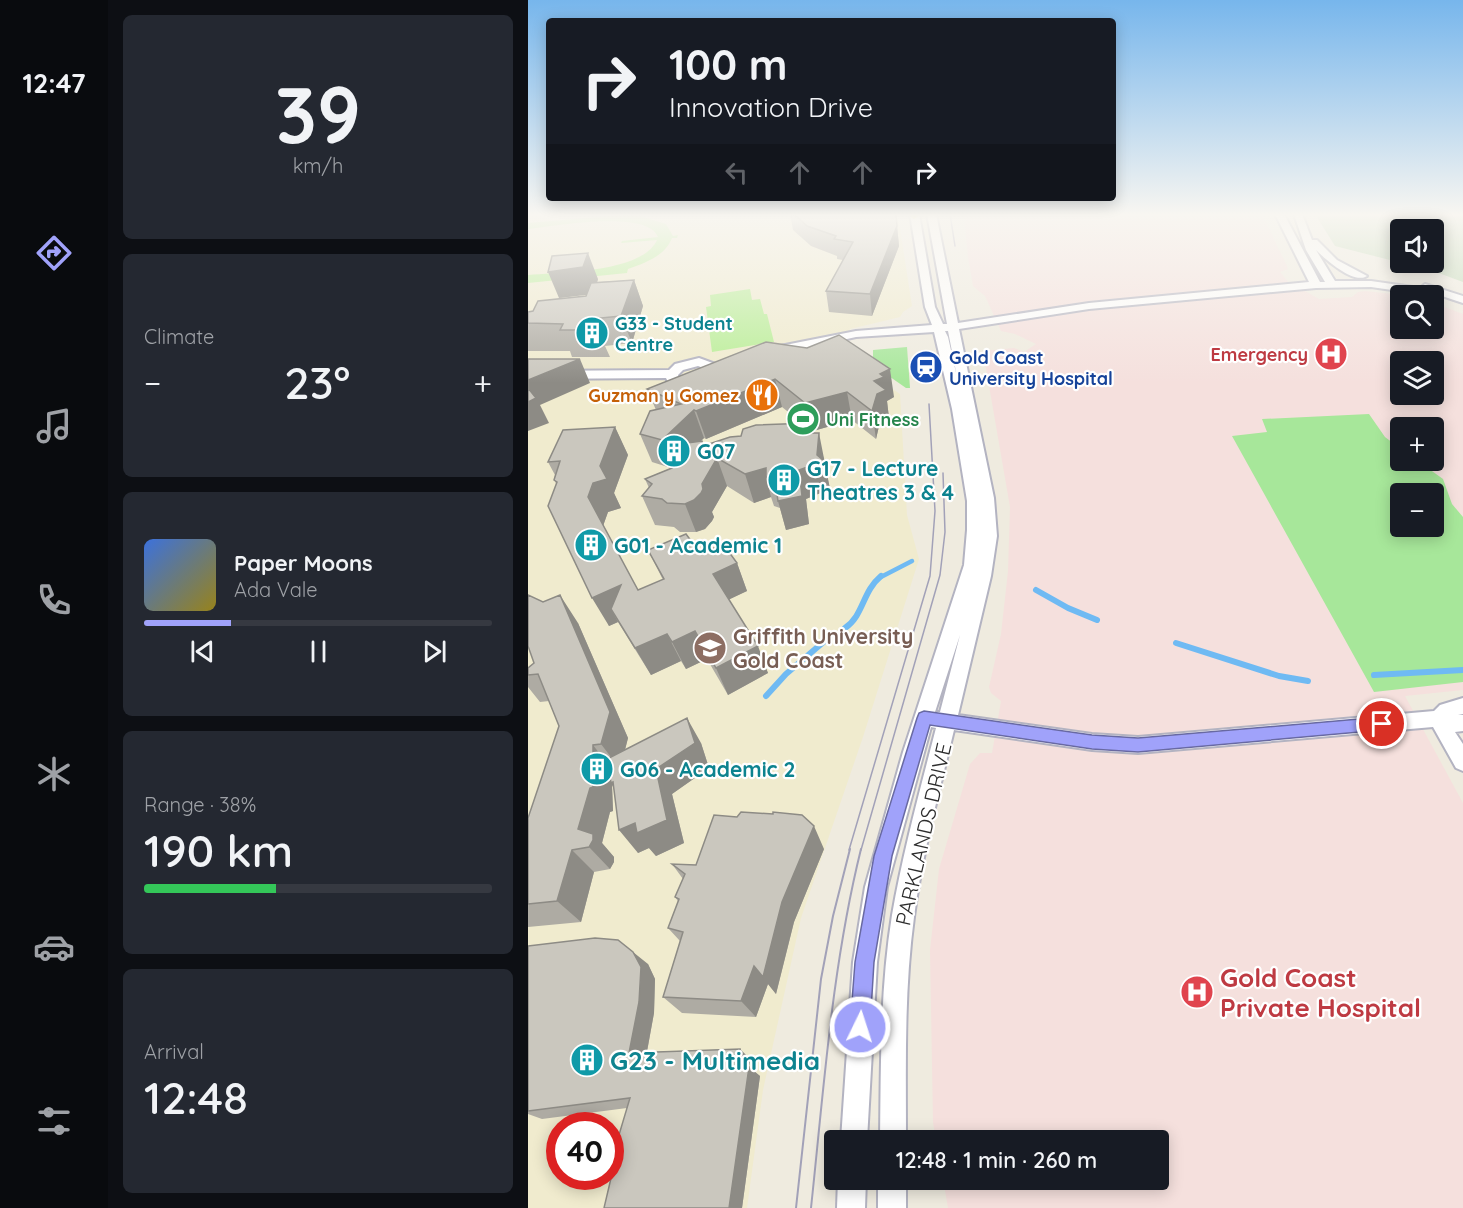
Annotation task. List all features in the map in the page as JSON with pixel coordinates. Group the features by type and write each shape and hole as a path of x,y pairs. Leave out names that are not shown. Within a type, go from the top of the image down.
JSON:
{"street":[{"name":"PARKLANDS DRIVE","path":"855,1130 861,1006 870,923 883,856 936,720 983,576 989,520 945,323 926,286 923,270"},
{"name":"PARKLANDS DRIVE","path":"892,1130 894,1003 903,916 924,812 936,720 972,565 975,530 974,501 938,270"},
{"path":"1308,270 1313,280"},
{"path":"1323,270 1329,280"},
{"path":"1350,270 1362,276"},
{"path":"1329,280 1362,276 1409,283 1463,300"},
{"path":"945,323 1151,289 1167,293 1313,280 1390,286"},
{"path":"1151,289 1157,300"},
{"path":"762,354 856,334 1157,300 1167,293"},
{"path":"1444,299 1463,305"},
{"path":"528,375 672,374 679,367 692,362 718,366 710,379 690,386 677,384 671,378 672,374"},
{"path":"1438,719 1447,711 1463,706"},
{"path":"936,720 1092,742 1138,745 1438,719 1452,724 1463,723"},
{"path":"1438,719 1463,762"},
{"path":"850,1208 851,1190"},
{"path":"892,1190 892,1208"}],"shaded area":[{"name":"Griffith University Gold Coast","path":"528,270 906,270 912,306 900,317 850,329 843,342 878,379 900,394 907,515 919,559 863,737 801,918 763,1090 747,1208 528,1208"},
{"path":"970,270 1284,270 1280,272 1295,290 1305,291 1319,299 1352,297 1358,292 1365,291 1390,294 1390,339 1444,339 1444,307 1463,314 1463,690 1405,696 1463,803 1463,1208 948,1208 945,1190 1169,1190 1169,1130 934,1130 930,950 939,869 970,764 980,753 992,753 1001,701 991,693 989,687 1001,634 1008,571 1010,507 983,351 1014,348 1024,352 1036,344 1015,334 1001,331 985,296 973,286"}],"green space":[{"path":"628,270 627,273 528,283 528,275"},
{"path":"1444,270 1463,270 1463,282 1438,273 1444,273"},
{"path":"750,289 752,300 760,299 764,314 767,314 774,342 712,352 706,307 711,306 710,295"},
{"path":"907,347 910,388 906,388 873,365 873,350"},
{"path":"1369,414 1390,441 1390,471 1432,471 1443,479 1452,504 1463,517 1463,682 1374,692 1232,436 1267,432 1262,419"}],"building":[{"path":"837,270 879,270 870,294 826,291"},
{"path":"634,280 621,316 590,319 598,330 560,330 563,324 528,323 528,312 533,311 538,301 586,296 591,283"},
{"path":"839,335 890,369 880,374 884,377 874,381 886,390 877,394 872,411 847,392 805,403 775,379 694,410 662,440 640,434 650,411 681,404 647,389 766,342 807,348"},
{"path":"528,359 580,359 528,380"},
{"path":"528,388 536,398 528,402"},
{"path":"811,423 811,433 819,433 817,455 824,461 799,470 802,496 778,501 775,481 766,477 766,468 745,474 717,458 702,484 701,493 694,500 685,504 667,503 662,499 642,496 652,484 645,479 672,468 671,465 687,461 687,443 702,441 703,446 730,437 741,436 743,429 756,425"},
{"path":"615,427 600,466 607,479 593,483 588,497 638,590 664,579 648,550 686,534 700,553 720,546 722,550 726,548 737,563 713,574 758,646 716,668 695,631 672,642 667,634 635,648 611,609 621,585 592,598 548,506 557,482 554,480 560,461 548,462 563,430"},
{"path":"528,595 543,602 560,595 610,712 601,744 593,745 593,787 590,788 578,829 593,834 593,840 589,847 572,850 557,901 528,904 528,818 559,726 538,674 528,675 528,668 534,663 528,646"},
{"path":"687,718 695,743 656,769 667,820 637,833 635,823 619,830 613,782 611,783 607,759"},
{"path":"741,812 802,815 814,826 782,902 763,977 754,966 741,1001 663,997 683,932 668,928 679,899 675,897 685,874 672,864 696,865 714,815 737,817"},
{"path":"595,938 618,940 633,952 641,967 639,1002 629,1053 740,1049 737,1067 749,1067 729,1208 604,1208 608,1190 624,1190 624,1118 630,1098 528,1111 528,946"}],"waterway":[{"path":"879,578 912,561"},
{"path":"845,628 856,617 870,589 879,578"},
{"path":"1036,590 1068,608 1097,620"},
{"path":"766,696 786,674 827,639"},
{"path":"1176,643 1279,676 1308,681"},
{"path":"1374,675 1463,670"}],"tram line":[{"path":"849,850 930,576 935,511 929,404"},
{"path":"861,850 940,575 945,532 943,473"},
{"path":"796,1208 821,979 833,916 850,849"},
{"path":"811,1208 836,982 861,849"}],"place":[{"name":"G33 - Student Centre","path":"592,333"},
{"name":"Emergency","path":"1331,354"},
{"name":"Gold Coast University Hospital","path":"926,367"},
{"name":"Guzman y Gomez","path":"762,395"},
{"name":"Uni Fitness","path":"803,419"},
{"name":"G07","path":"674,451"},
{"name":"G17 - Lecture Theatres 3 & 4","path":"784,480"},
{"name":"G01 - Academic 1","path":"591,545"},
{"name":"Griffith University Gold Coast","path":"710,648"},
{"name":"G06 - Academic 2","path":"597,769"},
{"name":"Gold Coast Private Hospital","path":"1197,992"},
{"name":"G23 - Multimedia","path":"587,1060"}],"route":[{"path":"860,1027 865,962 876,887 924,718 1118,745 1207,741 1382,724"}]}
